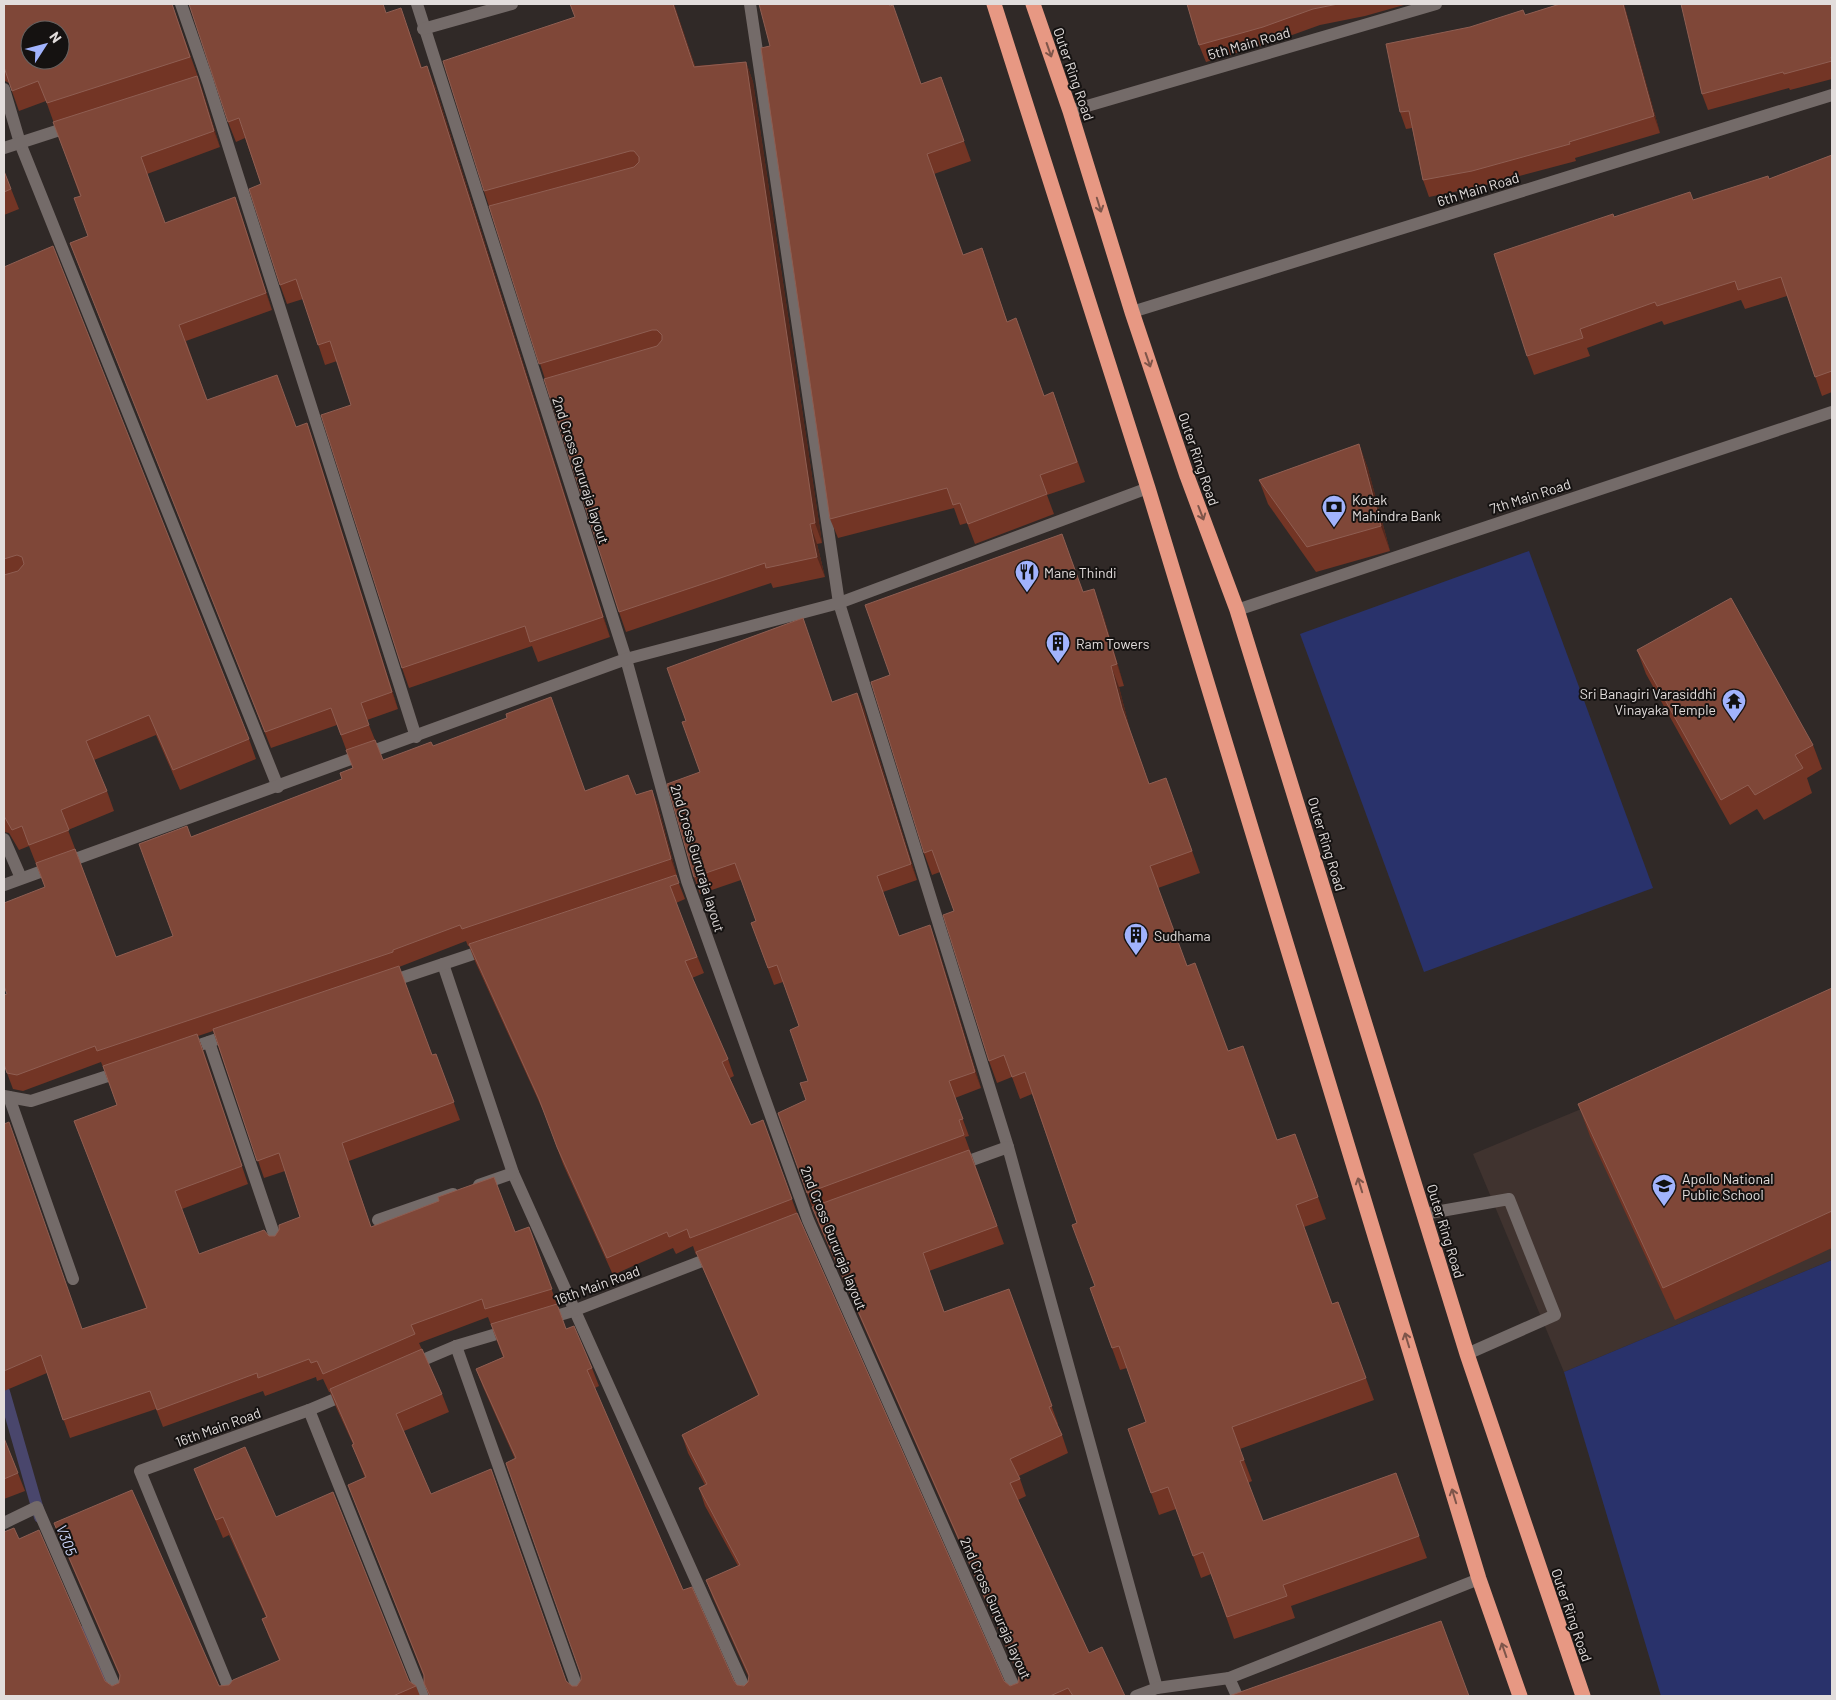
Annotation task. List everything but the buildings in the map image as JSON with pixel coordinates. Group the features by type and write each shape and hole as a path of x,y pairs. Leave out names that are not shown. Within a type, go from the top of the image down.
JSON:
{"highway":[{"path":"994,4 1148,488 1479,1580 1520,1696"},
{"name":"Outer Ring Road","path":"1033,4 1070,111 1132,312 1187,476 1237,610 1466,1354 1583,1696"}],"street":[{"path":"181,4 203,84 416,737"},
{"name":"2nd Cross Gururaja layout","path":"417,4 423,29 490,220 626,659 682,882 808,1220 1018,1696"},
{"path":"423,29 512,4"},
{"path":"750,4 839,603 1008,1147 1157,1688"},
{"name":"5th Main Road","path":"1070,111 1436,4"},
{"path":"4,89 20,143 278,787"},
{"name":"6th Main Road","path":"1132,312 1832,95"},
{"path":"4,148 86,122"},
{"name":"7th Main Road","path":"1237,610 1832,412"},
{"path":"4,885 416,737 626,659 839,603 1148,488"},
{"path":"4,839 21,878"},
{"path":"377,986 499,945"},
{"path":"443,964 513,1173 573,1311 748,1696"},
{"path":"171,1055 246,1030"},
{"path":"209,1042 278,1246"},
{"path":"6,1096 31,1101 134,1067"},
{"path":"6,1096 73,1280"},
{"path":"944,1170 1008,1147"},
{"path":"378,1220 513,1173"},
{"path":"1424,1214 1509,1199 1555,1315 1466,1354"},
{"name":"16th Main Road","path":"537,1322 573,1311 726,1252"},
{"path":"396,1372 456,1346 519,1327"},
{"path":"456,1346 580,1696"},
{"name":"16th Main Road","path":"232,1696 140,1471 309,1410 361,1388"},
{"path":"309,1410 423,1696"},
{"path":"4,1523 37,1507 119,1696"},
{"path":"1136,1696 1157,1688 1229,1678 1479,1580"},
{"path":"1229,1678 1237,1696"}],"shaded area":[{"path":"1529,551 1653,888 1424,972 1300,634"},
{"name":"Apollo National Public School","path":"1832,1005 1832,1260 1564,1372 1473,1154"},
{"path":"1832,1260 1832,1696 1661,1696 1564,1372"}],"waterway":[{"name":"V305","path":"4,1392 40,1517"},
{"name":"V305","path":"85,1631 110,1696"}],"place":[{"name":"Kotak Mahindra Bank","path":"1334,528"},
{"name":"Mane Thindi","path":"1027,593"},
{"name":"Ram Towers","path":"1058,664"},
{"name":"Sri Banagiri Varasiddhi Vinayaka Temple","path":"1734,722"},
{"name":"Sudhama","path":"1136,956"},
{"name":"Apollo National Public School","path":"1664,1207"}]}
